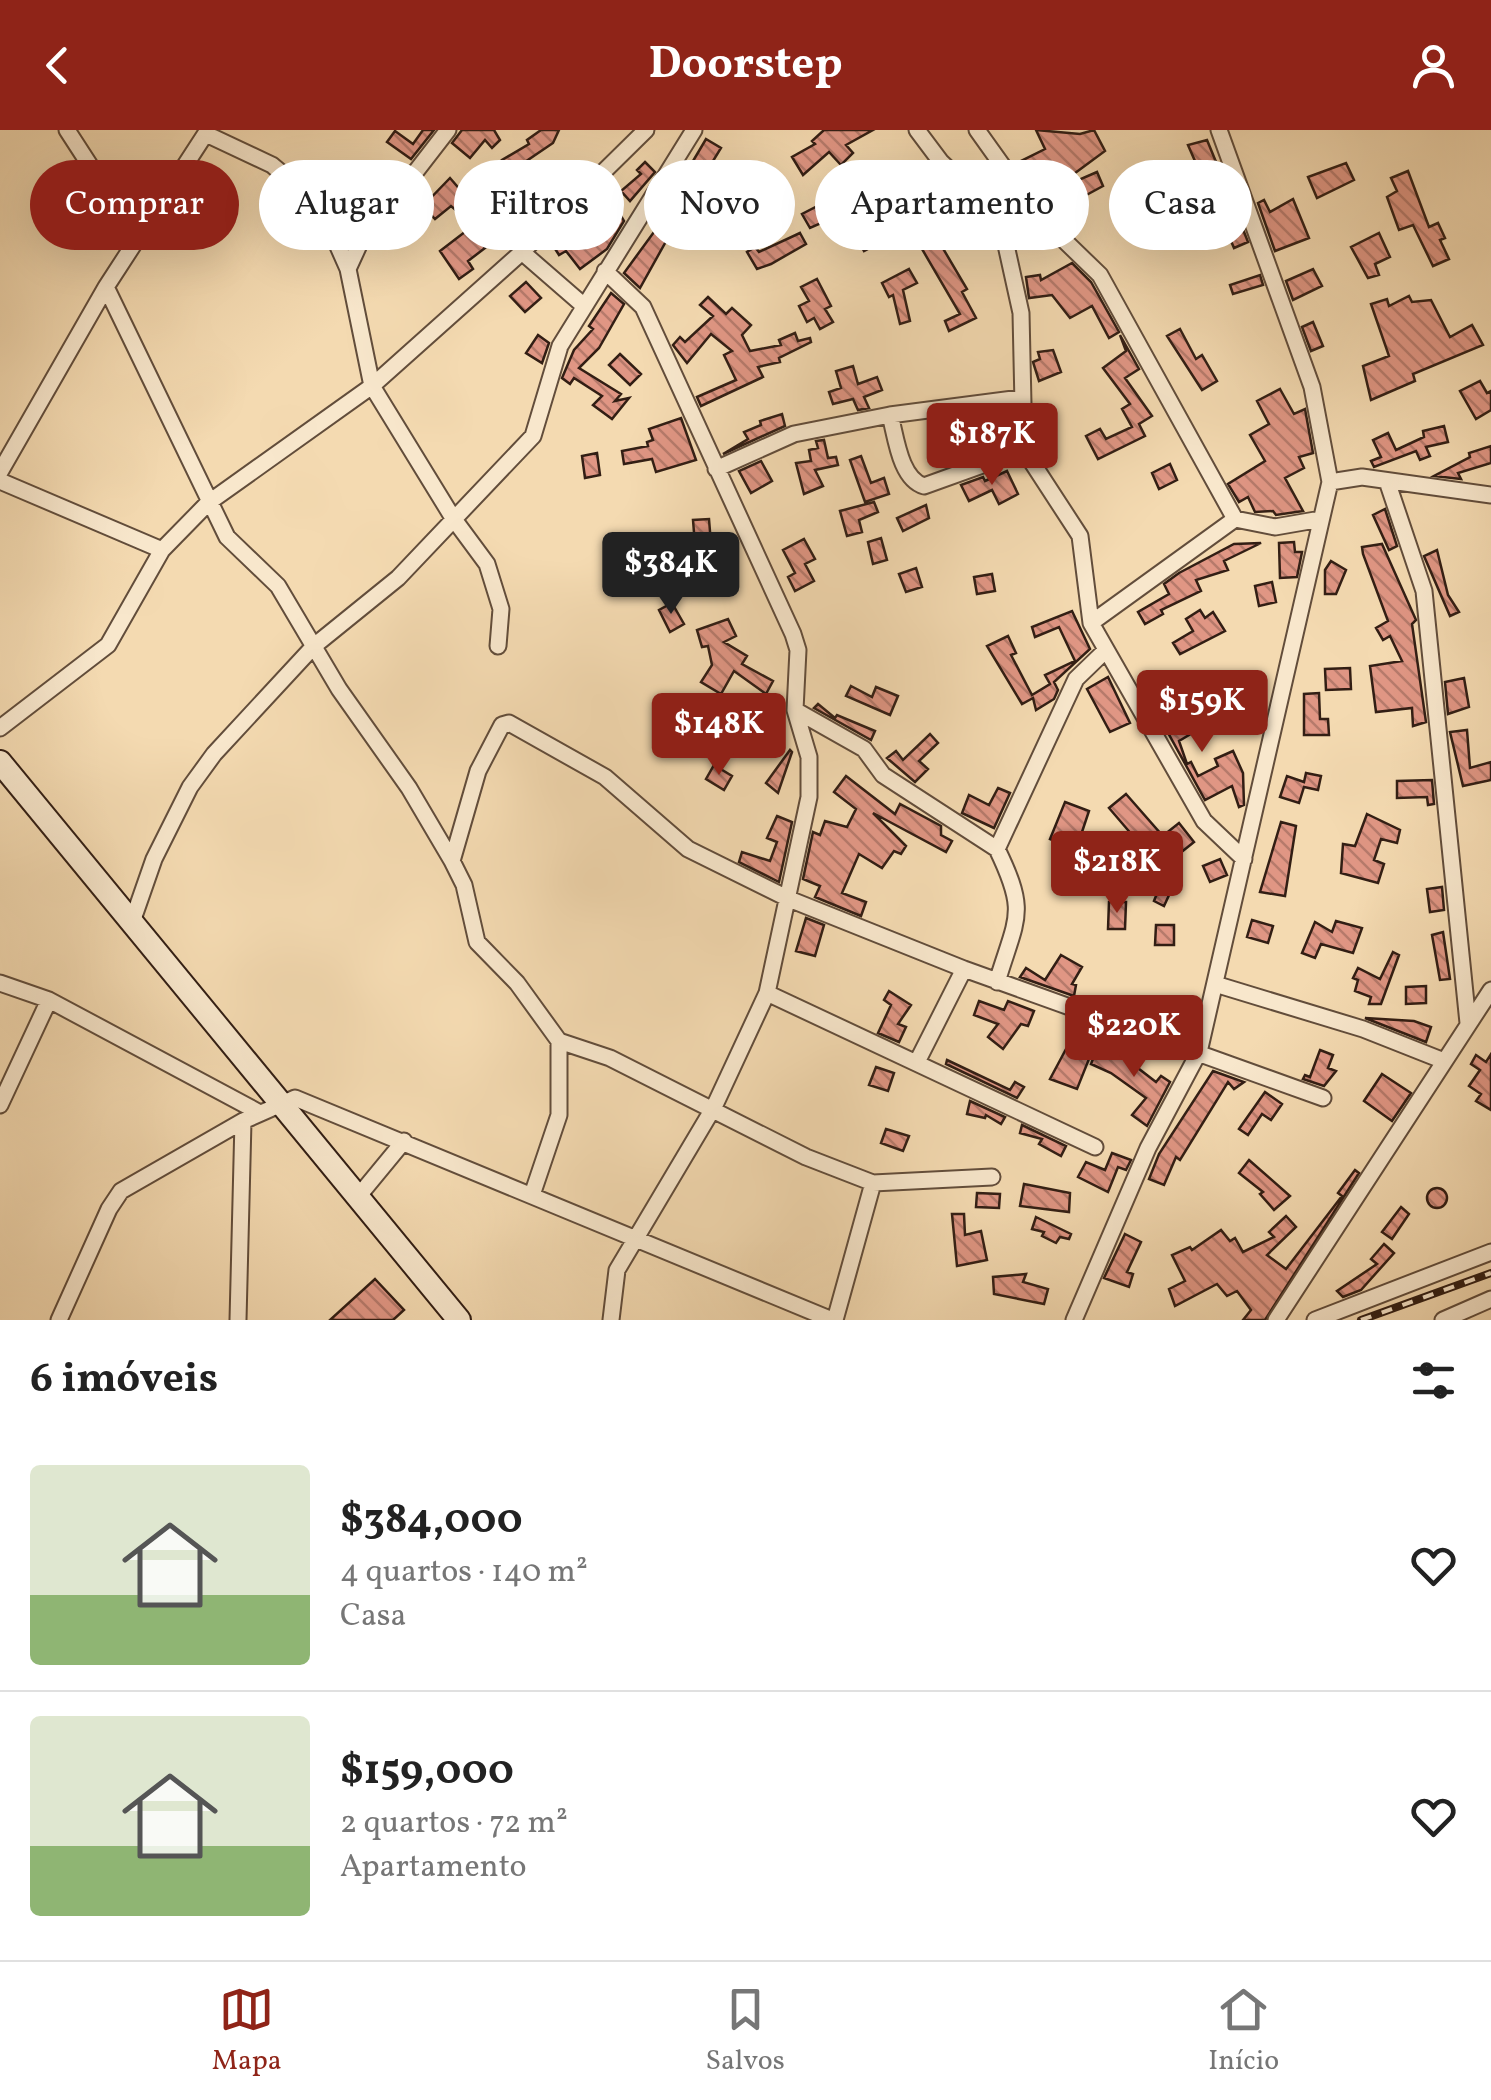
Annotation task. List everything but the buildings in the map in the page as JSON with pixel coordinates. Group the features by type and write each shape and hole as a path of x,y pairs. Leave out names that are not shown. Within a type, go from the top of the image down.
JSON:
{"street":[{"path":"67,130 87,160"},
{"path":"348,269 359,245 448,130"},
{"path":"0,728 108,645 162,550 208,503 372,386 522,252 646,130"},
{"path":"131,925 154,860 190,787 250,710 314,646 398,578 532,436 556,355 583,305 694,130"},
{"path":"917,130 932,153 990,208 1004,236 1021,312 1024,450 1071,516 1080,536 1091,623 1204,822 1244,859"},
{"path":"977,130 1037,214 1100,275 1235,519"},
{"path":"1074,1320 1148,1148 1199,1052 1330,482 1312,388 1219,130"},
{"path":"188,160 206,132 272,165 316,202 348,269 372,386 453,518 487,564 501,608 498,646"},
{"path":"0,472 130,250"},
{"path":"522,252 583,305"},
{"path":"606,271 643,306 793,634 798,650 796,710 809,757 809,798 767,993 714,1107 617,1270 612,1320"},
{"path":"106,287 227,536 278,586 452,861 464,884 472,933 559,1041 610,1058 714,1107 806,1157 873,1183 992,1177"},
{"path":"716,469 794,434 890,415 1020,398"},
{"path":"890,415 907,473 924,486 1024,450"},
{"path":"1330,482 1362,477 1491,496"},
{"path":"0,480 162,550"},
{"path":"1387,480 1424,591 1468,1024"},
{"path":"1091,623 1235,519 1276,527 1322,519"},
{"path":"997,849 1076,679 1106,650"},
{"path":"796,710 864,748 883,776 997,849 1018,891 1019,908 997,982"},
{"path":"452,861 478,771 502,725 509,723 605,777 688,849 789,899 964,970 1322,1098"},
{"path":"0,762 131,925 268,1108 357,1198 458,1320"},
{"path":"918,1062 964,970"},
{"path":"0,984 49,1000 268,1108"},
{"path":"1215,984 1363,1029 1444,1061"},
{"path":"1276,1320 1491,990"},
{"path":"767,993 1095,1147"},
{"path":"0,1105 49,1000"},
{"path":"532,1195 559,1115 559,1041"},
{"path":"59,1320 121,1191 243,1121 295,1098 638,1236 834,1320 873,1183"},
{"path":"238,1320 243,1121"},
{"path":"357,1198 404,1141"},
{"path":"1315,1320 1491,1252"},
{"path":"1443,1320 1491,1299"}],"railway":[{"path":"1361,1320 1491,1273"}]}
